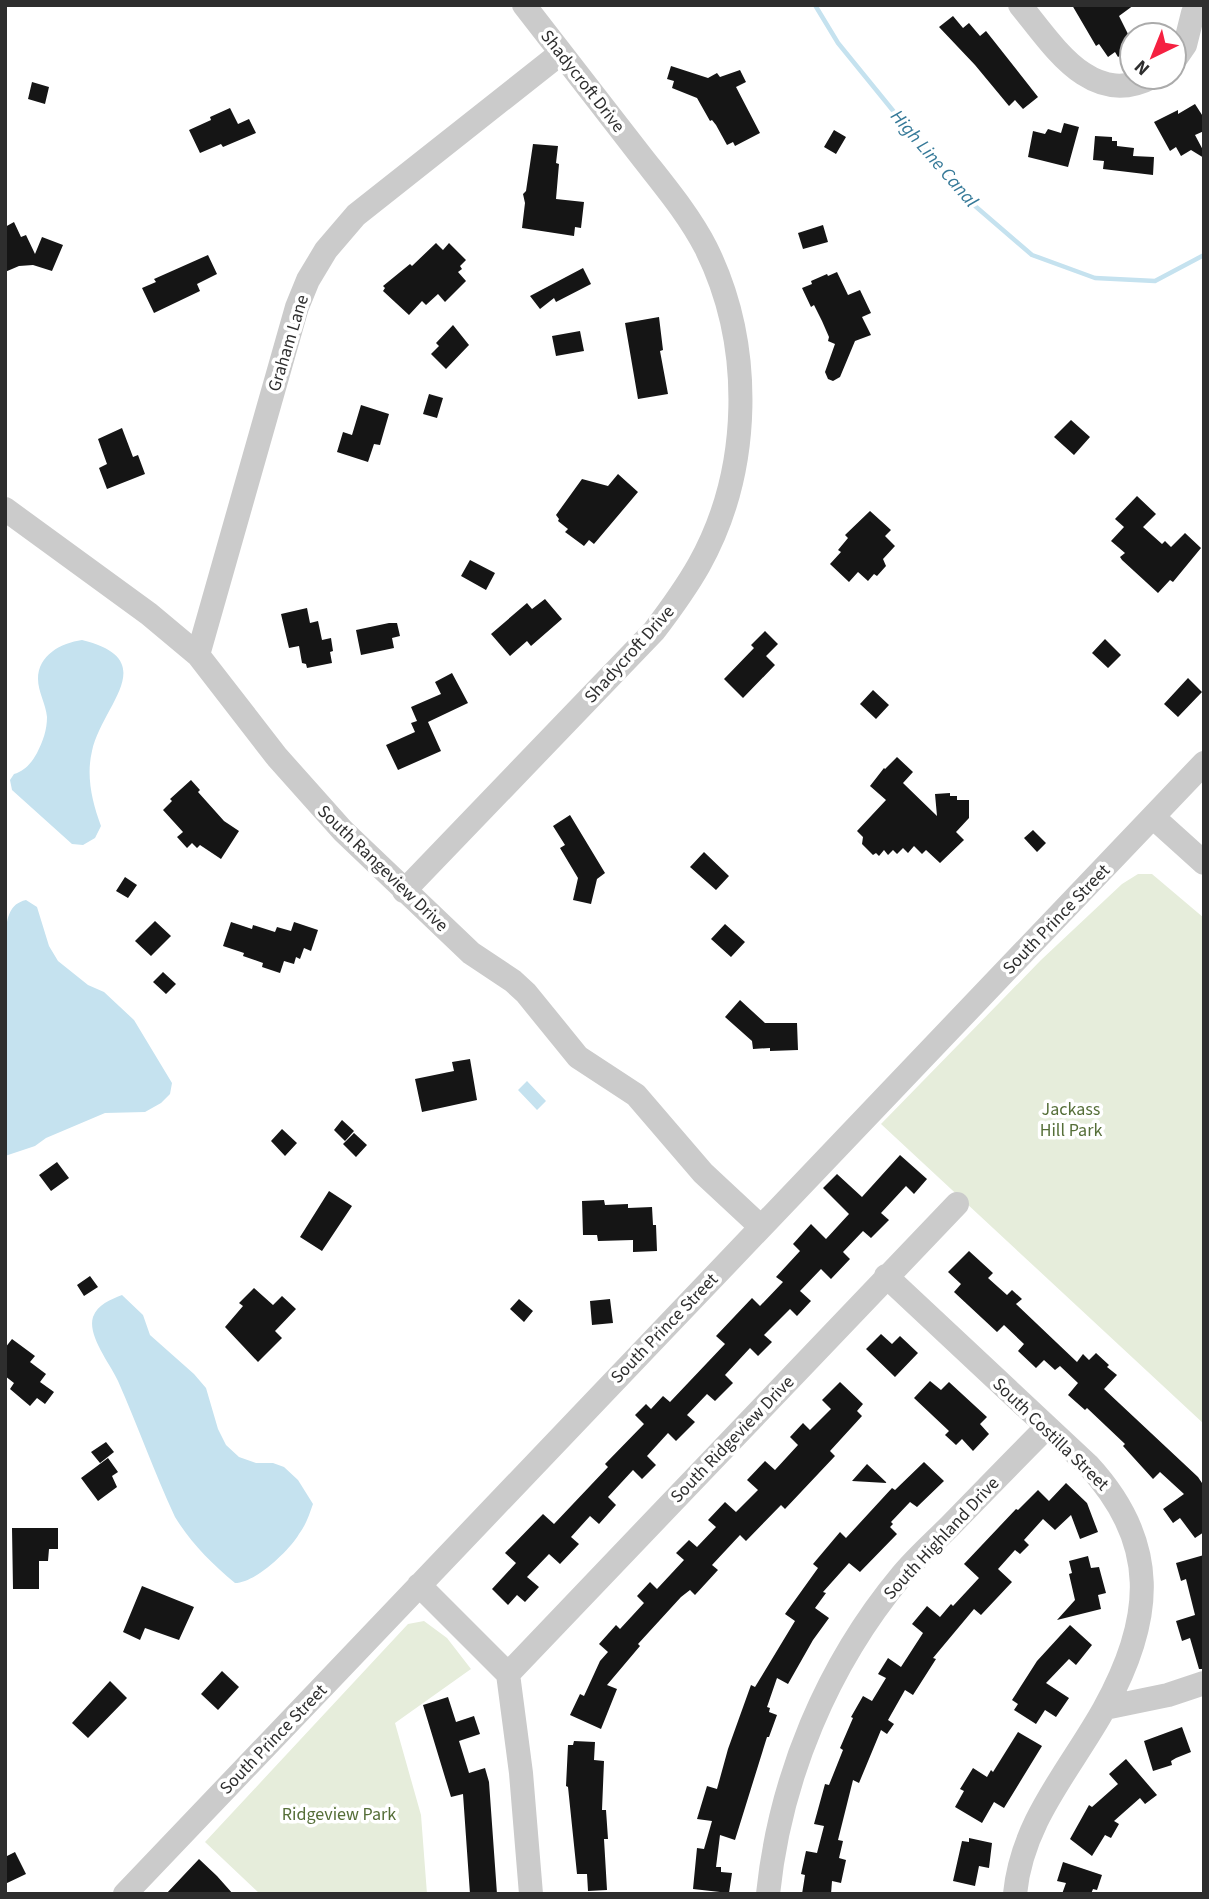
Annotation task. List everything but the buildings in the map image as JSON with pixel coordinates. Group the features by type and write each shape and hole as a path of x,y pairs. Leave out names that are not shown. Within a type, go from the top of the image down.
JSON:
{"street":[{"name":"Shadycroft Drive","path":"404,891 662,621 699,564 715,531 733,471 740,422 737,348 724,294 706,248 674,198 524,5"},
{"path":"1020,5 1065,60 1089,78 1118,85"},
{"path":"1188,33 1193,13"},
{"name":"Graham Lane","path":"198,655 297,307 320,260 356,215 561,52"},
{"name":"South Rangeview Drive","path":"5,509 149,614 198,655 296,780 343,831 471,953 526,993 578,1057 636,1096 703,1173 761,1227"},
{"name":"South Prince Street","path":"125,1894 1204,763"},
{"path":"1153,817 1204,863"},
{"name":"South Ridgeview Drive","path":"508,1674 957,1204"},
{"name":"South Costilla Street","path":"886,1276 1108,1486 1122,1509 1140,1558 1142,1603 1131,1649 1105,1708 1046,1800 1028,1835 1015,1894"},
{"name":"South Highland Drive","path":"768,1894 780,1818 797,1763 811,1724 850,1649 904,1572 1047,1427"},
{"path":"419,1585 508,1674 521,1773 531,1894"},
{"path":"1105,1708 1168,1695 1204,1683"}],"green space":[{"name":"Jackass Hill Park","path":"1138,874 1152,874 1204,918 1204,1424 881,1124 1041,960 1122,884"},
{"name":"Ridgeview Park","path":"424,1621 447,1638 471,1669 395,1723 421,1815 427,1894 260,1894 205,1842 408,1624"}],"water":[{"path":"82,640 106,649 119,659 123,672 121,686 98,734 90,760 91,789 101,826 95,838 83,845 72,844 12,790 10,780 30,763 44,735 47,717 38,679 42,663 59,647"},
{"path":"26,900 37,907 49,946 58,961 88,985 104,992 134,1020 172,1083 170,1094 145,1112 105,1113 46,1138 35,1146 5,1156 5,933 13,908"},
{"path":"527,1081 546,1101 537,1110 518,1090"},
{"path":"122,1295 143,1315 150,1335 206,1388 218,1429 226,1445 239,1457 256,1463 273,1463 284,1467 298,1480 313,1504 294,1541 280,1557 243,1582 235,1583 218,1568 175,1517 118,1381 93,1333 93,1317 98,1309"}],"waterway":[{"name":"High Line Canal","path":"815,5 838,43 960,193 1032,255 1095,278 1155,281 1204,255"}]}
